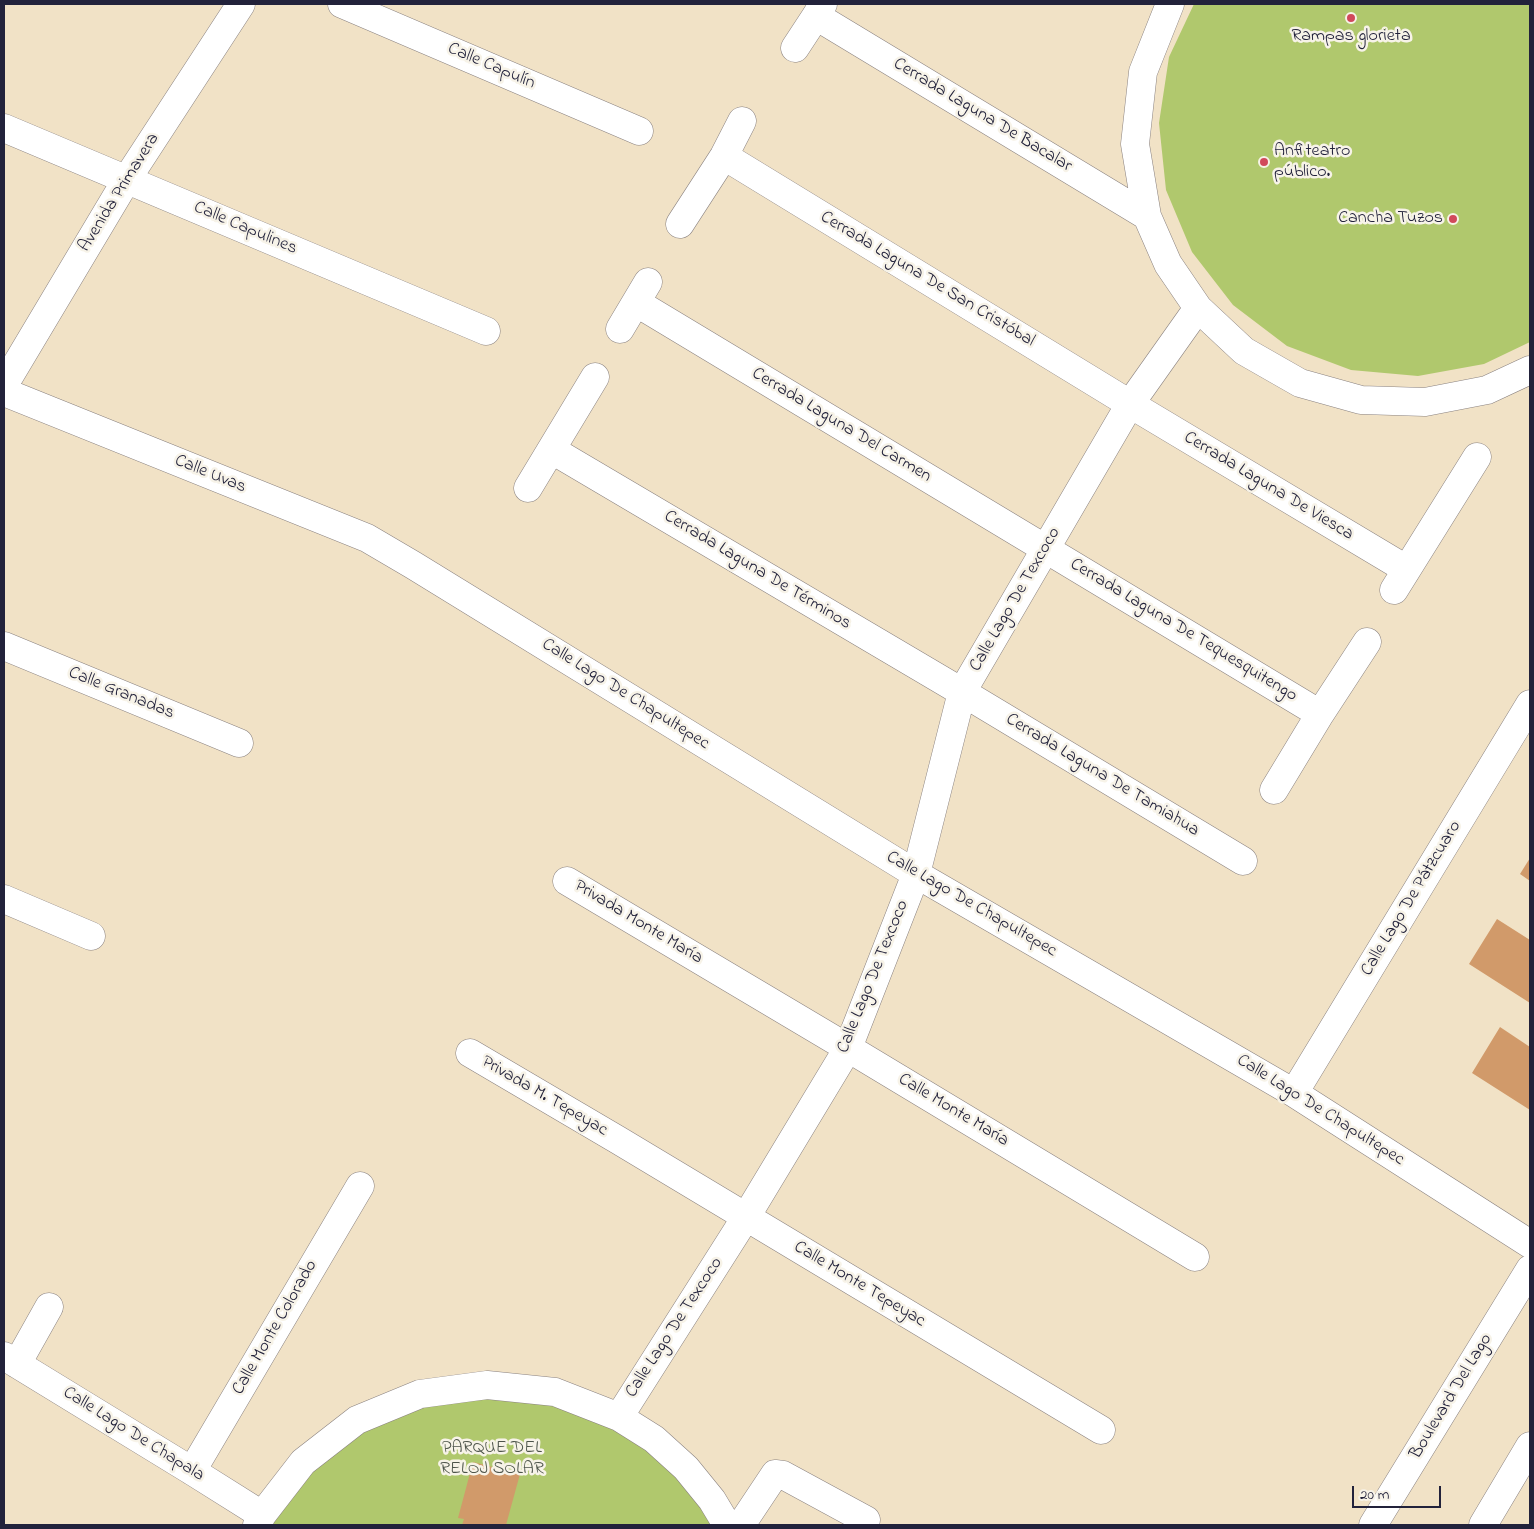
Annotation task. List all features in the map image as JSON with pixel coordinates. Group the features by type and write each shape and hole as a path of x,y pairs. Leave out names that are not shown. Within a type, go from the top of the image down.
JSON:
{"street":[{"name":"Avenida Primavera","path":"4,385 127,179 240,4"},
{"name":"Calle Capulín","path":"342,4 639,131"},
{"path":"1170,4 1143,72 1135,144 1147,216 1168,264 1198,308 1244,351 1300,383 1361,400 1425,402 1487,390 1530,370"},
{"name":"Cerrada Laguna De Bacalar","path":"794,48 820,10 1147,216"},
{"path":"680,224 724,156 742,121"},
{"name":"Calle Capulines","path":"4,128 486,331"},
{"name":"Cerrada Laguna De San Cristóbal","path":"724,156 1130,404"},
{"name":"Cerrada Laguna Del Carmen","path":"620,329 642,293 1046,548"},
{"name":"Calle Lago De Texcoco","path":"619,1417 746,1218 848,1048 916,874 962,692 1130,404 1198,308"},
{"path":"528,488 595,376"},
{"name":"Calle Uvas","path":"4,392 367,538 413,564"},
{"name":"Cerrada Laguna De Viesca","path":"1130,404 1400,580 1477,457"},
{"name":"Cerrada Laguna De Términos","path":"552,450 962,692"},
{"name":"Cerrada Laguna De Tequesquitengo","path":"1046,548 1320,714"},
{"name":"Calle Lago De Chapultepec","path":"413,564 916,874 1294,1093 1530,1244"},
{"path":"1274,790 1367,642"},
{"name":"Calle Granadas","path":"4,646 239,743"},
{"name":"Cerrada Laguna De Tamiahua","path":"962,692 1243,860"},
{"name":"Calle Lago De Pátzcuaro","path":"1294,1093 1530,704"},
{"name":"Privada Monte María","path":"566,881 710,966"},
{"path":"4,899 91,936"},
{"name":"Calle Monte María","path":"710,966 1195,1257"},
{"name":"Privada M. Tepeyac","path":"470,1053 618,1140"},
{"name":"Calle Monte Tepeyac","path":"618,1140 1101,1430"},
{"name":"Calle Monte Colorado","path":"192,1471 360,1186"},
{"name":"Boulevard Del Lago","path":"1374,1525 1530,1269"},
{"path":"10,1360 49,1307"},
{"name":"Calle Lago De Chapala","path":"10,1360 192,1471 259,1520"},
{"path":"259,1520 303,1462 357,1420 420,1394 487,1385 555,1392 619,1417 654,1439 686,1468 712,1500 727,1525"},
{"path":"1483,1525 1530,1446"},
{"path":"740,1525 776,1474 783,1475 866,1520"}],"green space":[{"path":"1194,4 1530,4 1530,342 1484,364 1418,376 1351,370 1287,346 1233,305 1192,252 1166,190 1159,123 1169,57"},
{"name":"PARQUE DEL RELOJ SOLAR","path":"456,1396 568,1405 619,1427 664,1461 701,1503 713,1525 272,1525 275,1518 309,1473 352,1436 401,1410"}],"building":[{"path":"1530,858 1530,881 1520,874"},
{"path":"1497,919 1530,940 1530,1003 1469,964"},
{"path":"1500,1027 1530,1047 1530,1110 1472,1073"},
{"path":"473,1462 520,1474 506,1525 462,1525 464,1519 458,1518"}],"place":[{"name":"Rampas glorieta","path":"1351,18"},
{"name":"Anfiteatro público.","path":"1264,162"},
{"name":"Cancha Tuzos","path":"1453,219"}]}
